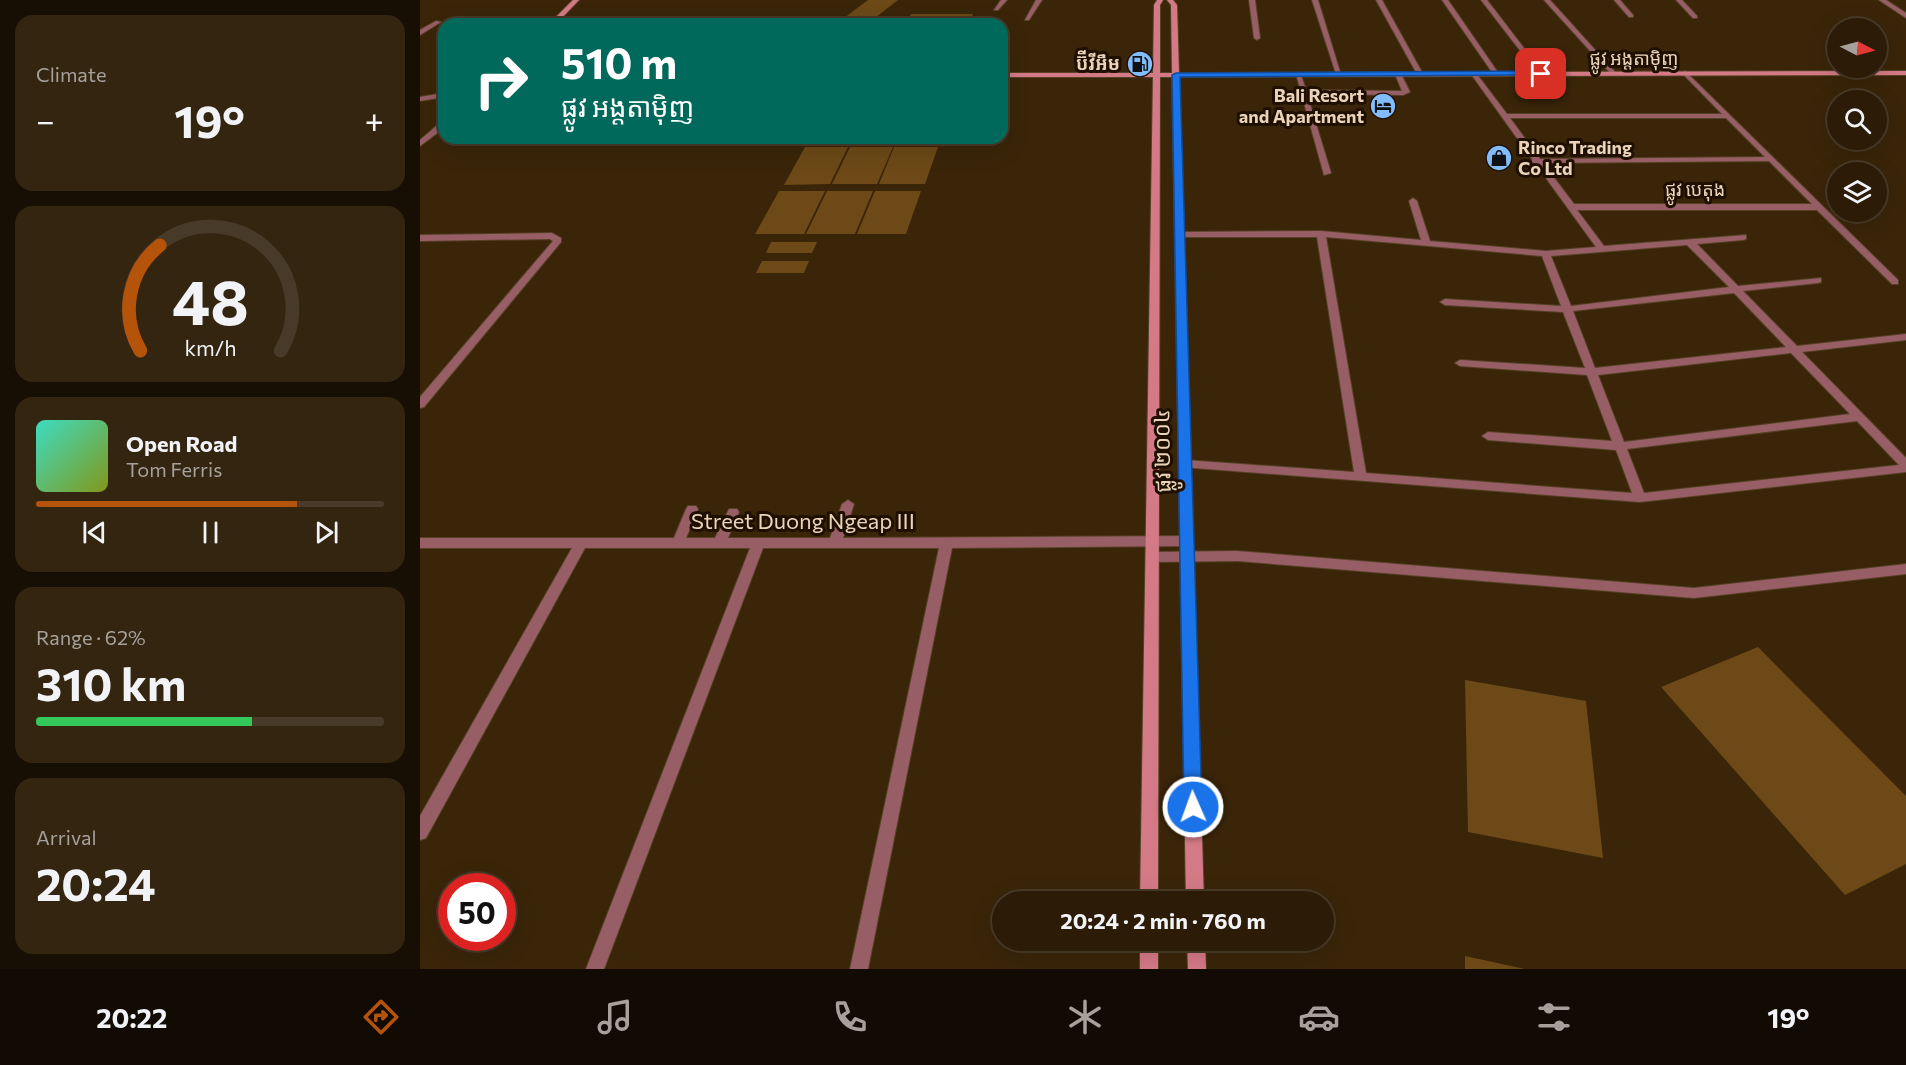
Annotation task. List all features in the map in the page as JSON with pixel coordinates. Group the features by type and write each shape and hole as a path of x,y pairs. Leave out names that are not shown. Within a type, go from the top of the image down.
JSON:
{"main road":[{"path":"558,18 576,0"},
{"name":"ផ្លូវ ២០០៤","path":"1149,891 1156,75 1157,6 1160,0"},
{"name":"ផ្លូវ ២០០៤","path":"1170,0 1174,5 1196,891"},
{"name":"ផ្លូវ អង្តតាម៉ិញ","path":"1008,75 1906,73"},
{"path":"1149,951 1149,969"},
{"path":"1196,951 1197,969"}],"street":[{"path":"996,9 1004,0"},
{"path":"1027,19 1039,0"},
{"path":"1252,0 1257,39"},
{"path":"1315,0 1339,75"},
{"path":"1379,0 1420,74"},
{"path":"1445,0 1496,74"},
{"path":"1484,0 1541,74"},
{"path":"1547,0 1614,74"},
{"path":"1617,0 1631,16"},
{"path":"1678,0 1695,17"},
{"path":"1882,0 1906,16"},
{"path":"420,33 438,22"},
{"path":"1304,92 1406,92 1398,74"},
{"path":"1474,74 1535,161 1601,248"},
{"path":"1685,74 1895,282"},
{"path":"1298,75 1327,173"},
{"path":"420,99 438,96"},
{"path":"1505,116 1727,116"},
{"path":"420,144 438,129"},
{"path":"1535,161 1770,159"},
{"path":"1413,201 1426,242"},
{"name":"ផ្លូវ បេតុង","path":"1571,207 1819,207"},
{"path":"1180,234 1321,234 1546,254 1743,237"},
{"path":"1321,234 1361,477"},
{"path":"420,245 424,238 552,236 558,240 420,404"},
{"path":"1689,241 1906,466"},
{"path":"1546,254 1640,498"},
{"path":"1445,302 1567,309 1818,280"},
{"path":"1460,363 1591,372 1906,337"},
{"path":"1488,436 1620,446 1859,417"},
{"path":"1185,464 1640,498 1906,466"},
{"path":"835,542 848,504"},
{"path":"678,543 692,509"},
{"path":"720,542 733,512"},
{"name":"Street Duong Ngeap III","path":"420,543 1187,541"},
{"path":"595,969 759,542"},
{"path":"859,969 947,542"},
{"path":"420,832 581,543"},
{"path":"1152,556 1237,555 1694,593 1906,570"}],"shaded area":[{"path":"868,0 898,0 875,18 844,18"},
{"path":"911,14 973,14 971,18 909,18"},
{"path":"805,147 848,147 830,184 784,185"},
{"path":"850,147 893,147 877,184 832,184"},
{"path":"894,147 938,147 925,184 879,184"},
{"path":"779,191 825,191 804,234 755,234"},
{"path":"827,191 873,191 855,234 806,234"},
{"path":"875,191 921,191 906,234 857,234"},
{"path":"771,242 817,242 812,253 766,253"},
{"path":"762,261 809,261 804,273 756,273"},
{"path":"1758,647 1906,796 1906,864 1845,895 1661,687"},
{"path":"1465,680 1586,701 1603,858 1468,832"},
{"path":"1465,956 1525,969 1465,969"}],"place":[{"name":"ប៊ីវីអឹម","path":"1140,64"},
{"name":"Bali Resort and Apartment","path":"1383,106"},
{"name":"Rinco Trading Co Ltd","path":"1499,158"}],"route":[{"path":"1193,807 1176,75 1541,74"}]}
